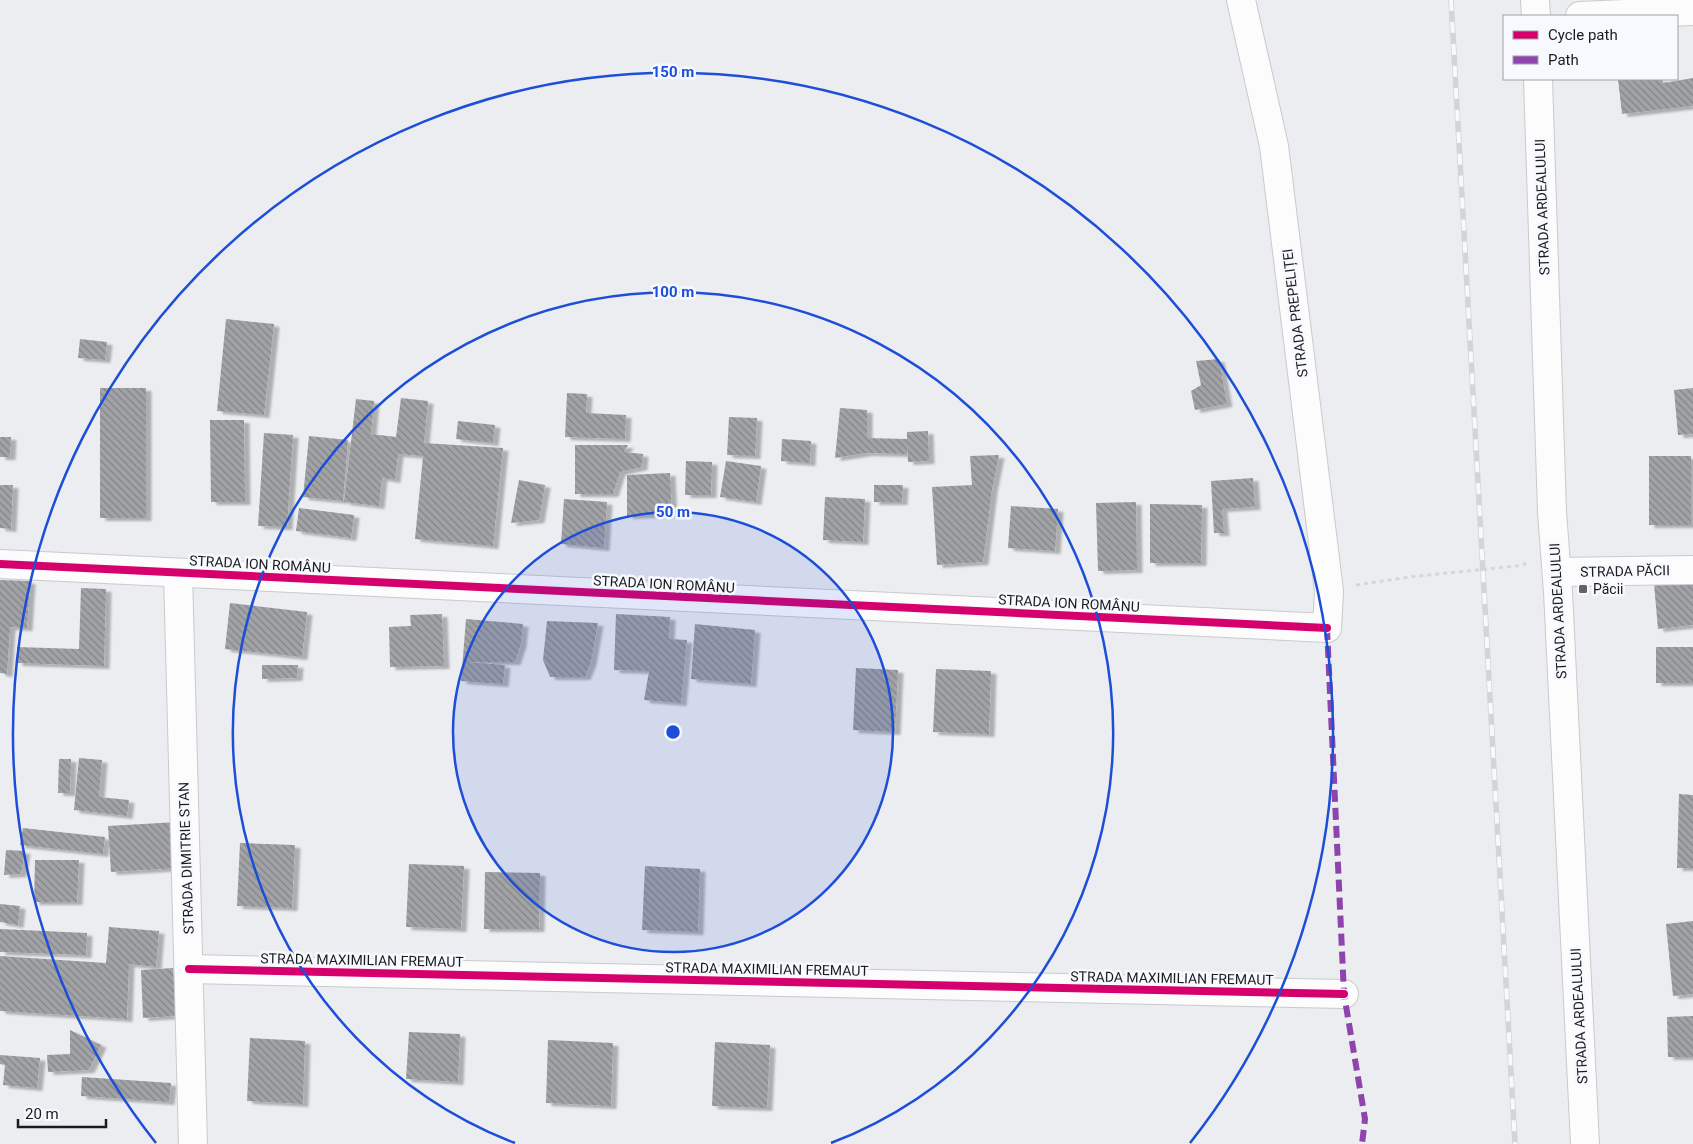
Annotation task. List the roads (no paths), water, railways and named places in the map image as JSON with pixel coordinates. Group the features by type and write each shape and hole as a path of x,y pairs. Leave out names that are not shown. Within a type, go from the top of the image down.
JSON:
{"street":[{"name":"STRADA PREPELIȚEI","path":"1241,0 1274,146 1328,591 1327,628"},
{"path":"1535,0 1536,15"},
{"path":"1603,15 1693,11"},
{"name":"STRADA ARDEALULUI","path":"1538,80 1552,512 1557,572 1585,1144"},
{"name":"STRADA ION ROMÂNU","path":"0,564 1327,628"},
{"name":"STRADA PĂCII","path":"1557,572 1693,570"},
{"name":"STRADA DIMITRIE STAN","path":"178,573 193,1144"},
{"name":"STRADA MAXIMILIAN FREMAUT","path":"189,969 1344,994"}],"railway":[{"path":"1451,0 1515,1144"}],"place":[{"name":"Păcii","path":"1583,589"}]}
